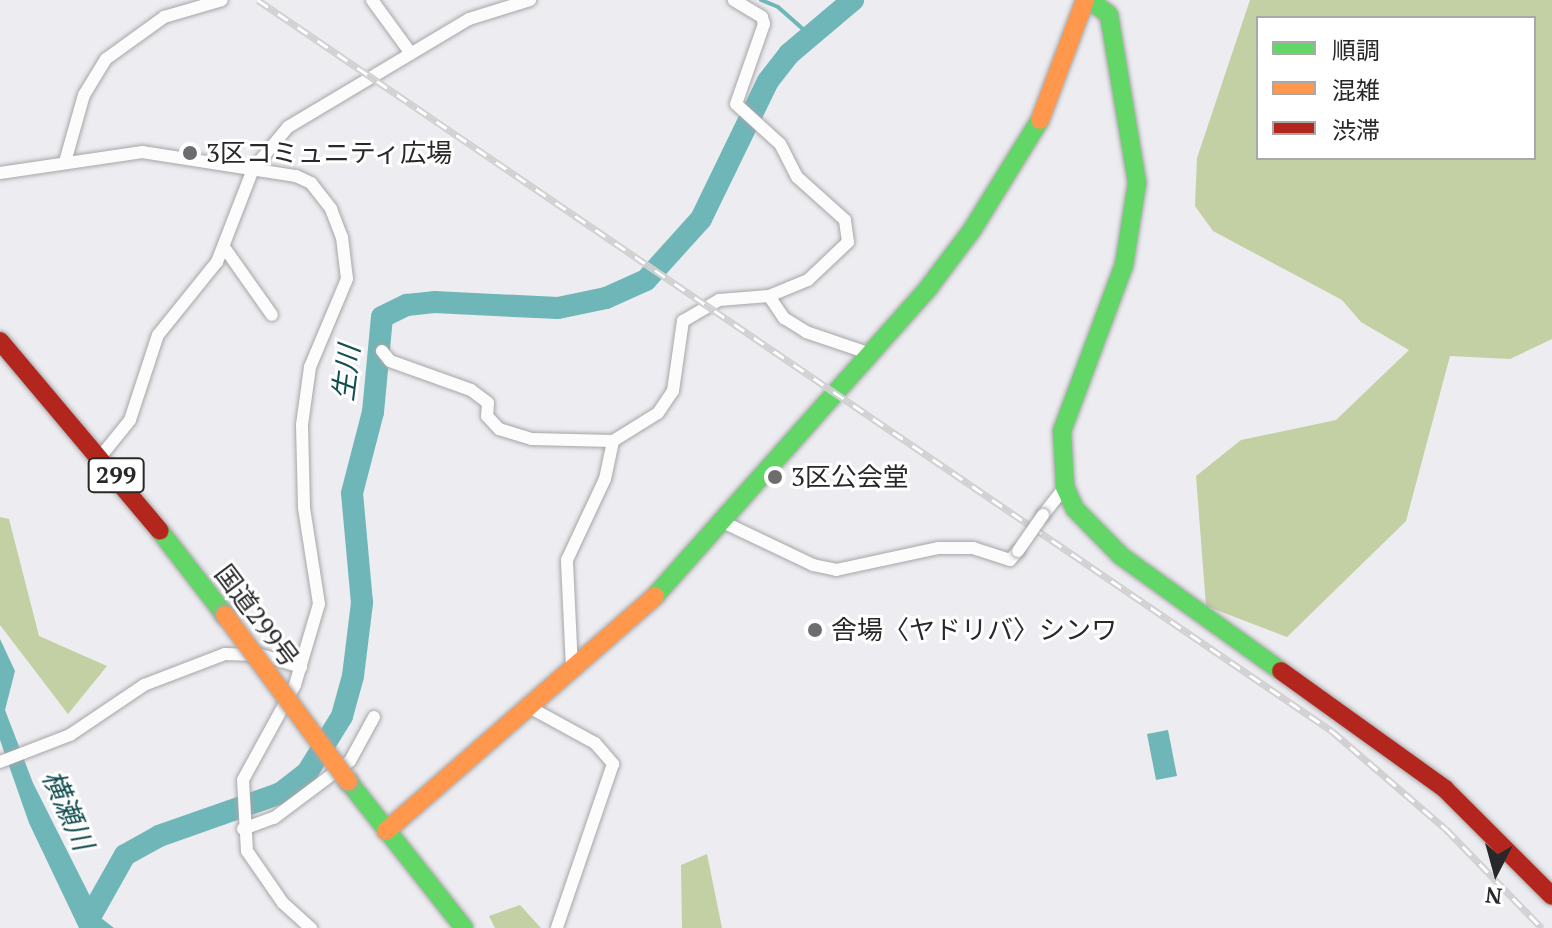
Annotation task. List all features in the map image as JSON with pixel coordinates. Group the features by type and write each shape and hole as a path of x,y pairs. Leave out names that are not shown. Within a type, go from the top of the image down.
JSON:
{"main road":[{"path":"386,831 654,597 725,523 871,354 972,230 1043,116 1088,0 1109,15 1137,183 1136,214 1124,265 1062,431 1065,487 1084,523 1101,540 1445,789 1552,896"},
{"name":"国道299号","path":"0,341 101,456 225,615 386,831 464,928"}],"street":[{"path":"65,162 84,95 106,59 164,17 222,0"},
{"path":"372,0 409,51"},
{"path":"101,456 130,420 158,335 224,247 253,169 288,127 409,51 469,19 530,0"},
{"path":"382,351 390,361 471,390 488,403 487,416 499,429 532,439 613,441 647,422 668,400 677,374 676,342 683,321 719,300 769,296 818,273 839,255 849,235 845,220 797,177 770,136 741,110 735,96 758,52 764,24 762,17 734,0"},
{"path":"0,173 142,152 253,169 311,183 331,209 346,258 341,302 317,347 305,388 304,508 319,604 301,667 243,780 243,823 247,851 260,874 311,928"},
{"path":"224,247 272,315"},
{"path":"769,296 784,318 806,332 871,354"},
{"path":"572,668 567,560 605,479 613,441"},
{"path":"725,523 813,565 836,570 938,548 973,548 1010,560 1065,487"},
{"path":"0,762 70,735 144,685 225,654 261,655 301,667"},
{"path":"529,707 607,751 613,764 557,928"},
{"path":"243,823 274,818 350,761 374,717"}],"green space":[{"path":"1250,0 1552,0 1552,339 1510,359 1450,356 1406,521 1287,637 1206,606 1196,476 1241,440 1336,420 1409,350 1361,322 1342,300 1213,231 1195,206 1197,158"},
{"path":"0,517 9,519 39,636 107,666 68,714 0,625"},
{"path":"707,854 722,928 682,928 681,865"},
{"path":"520,905 541,928 495,928 489,916"}],"water":[{"path":"0,639 15,671 5,710 33,783 101,918 114,928 79,928 29,823 0,740"},
{"path":"1168,730 1177,776 1156,780 1147,734"}],"waterway":[{"path":"761,0 778,7 812,37"},
{"name":"生川","path":"90,917 125,855 159,836 281,793 307,773 342,716 353,676 362,603 352,493 373,412 382,317 407,305 434,302 558,308 606,298 646,280 701,219 768,81 789,54 853,0"}],"railway":[{"path":"258,0 1332,731 1446,829 1542,928"}],"traffic: fast":[{"path":"1090,0 1109,15 1137,183 1124,265 1062,431 1065,487 1075,509 1121,556 1281,671"},
{"path":"655,596 929,287 972,230 1040,120"},
{"path":"160,531 225,615"},
{"path":"348,781 464,928"}],"traffic: slow":[{"path":"1040,120 1085,0"},
{"path":"386,831 655,596"},
{"path":"225,615 348,781"}],"traffic: jam":[{"path":"0,341 160,531"},
{"path":"1281,671 1445,789 1552,896"}],"place":[{"name":"3区コミュニティ広場","path":"190,153"},
{"name":"3区公会堂","path":"775,477"},
{"name":"舎場〈ヤドリバ〉シンワ","path":"815,630"}],"water label":[{"name":"横瀬川","path":"68,810"}]}
